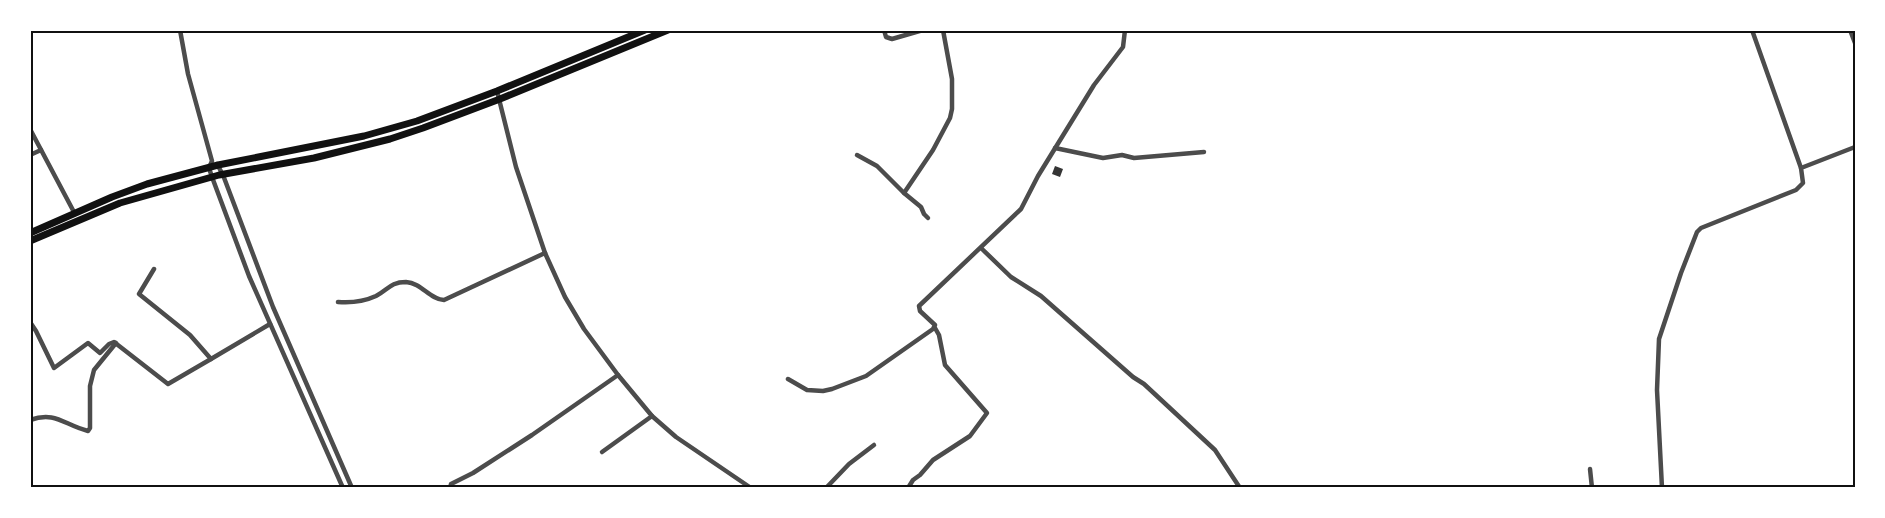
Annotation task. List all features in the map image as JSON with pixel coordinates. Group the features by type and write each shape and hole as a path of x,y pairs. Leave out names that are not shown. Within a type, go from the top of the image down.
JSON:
{"highway":[{"path":"30,233 147,184 213,165 386,131 417,121 645,30"},
{"path":"30,241 120,203 212,177 314,158 390,139 500,99 668,30"}],"street":[{"path":"180,30 188,74 213,165 212,177 264,310 343,488"},
{"path":"884,30 886,37 892,39 923,30"},
{"path":"904,194 933,150 950,118 952,80 943,30"},
{"path":"908,488 930,463 969,436 987,413 945,365 939,335 933,323 919,310 919,306 1021,210 1038,176 1094,85 1123,47 1125,30"},
{"path":"1662,488 1657,390 1659,339 1695,236 1701,228 1796,190 1803,183 1801,168 1752,30"},
{"path":"1850,30 1855,43"},
{"path":"497,91 516,168 546,253 572,310 618,375 652,416 676,437 751,488"},
{"path":"30,129 75,214"},
{"path":"1801,168 1855,147"},
{"path":"1055,148 1103,158 1122,156 1134,158 1204,152"},
{"path":"30,155 41,150"},
{"path":"857,155 877,166 904,194 921,207 928,218"},
{"path":"213,165 224,175 273,307 352,488"},
{"path":"981,248 1011,277 1041,296 1133,377 1144,384 1215,450 1240,488"},
{"path":"338,302 346,303 373,297 391,284 407,282 420,286 436,298 444,300 546,253"},
{"path":"154,269 139,294 190,335 211,359"},
{"path":"264,310 273,307"},
{"path":"30,322 54,368 86,344 90,344 100,353 109,344 116,343 168,384 270,324"},
{"path":"788,379 807,390 832,389 866,376 934,328"},
{"path":"30,420 51,416 88,431 90,428 90,386 94,370 116,343"},
{"path":"450,488 451,484 522,442 618,375"},
{"path":"602,452 652,416"},
{"path":"826,488 849,464 874,445"},
{"path":"1590,470 1592,488"}],"building":[{"path":"1055,166 1063,169 1060,177 1052,174"}]}
